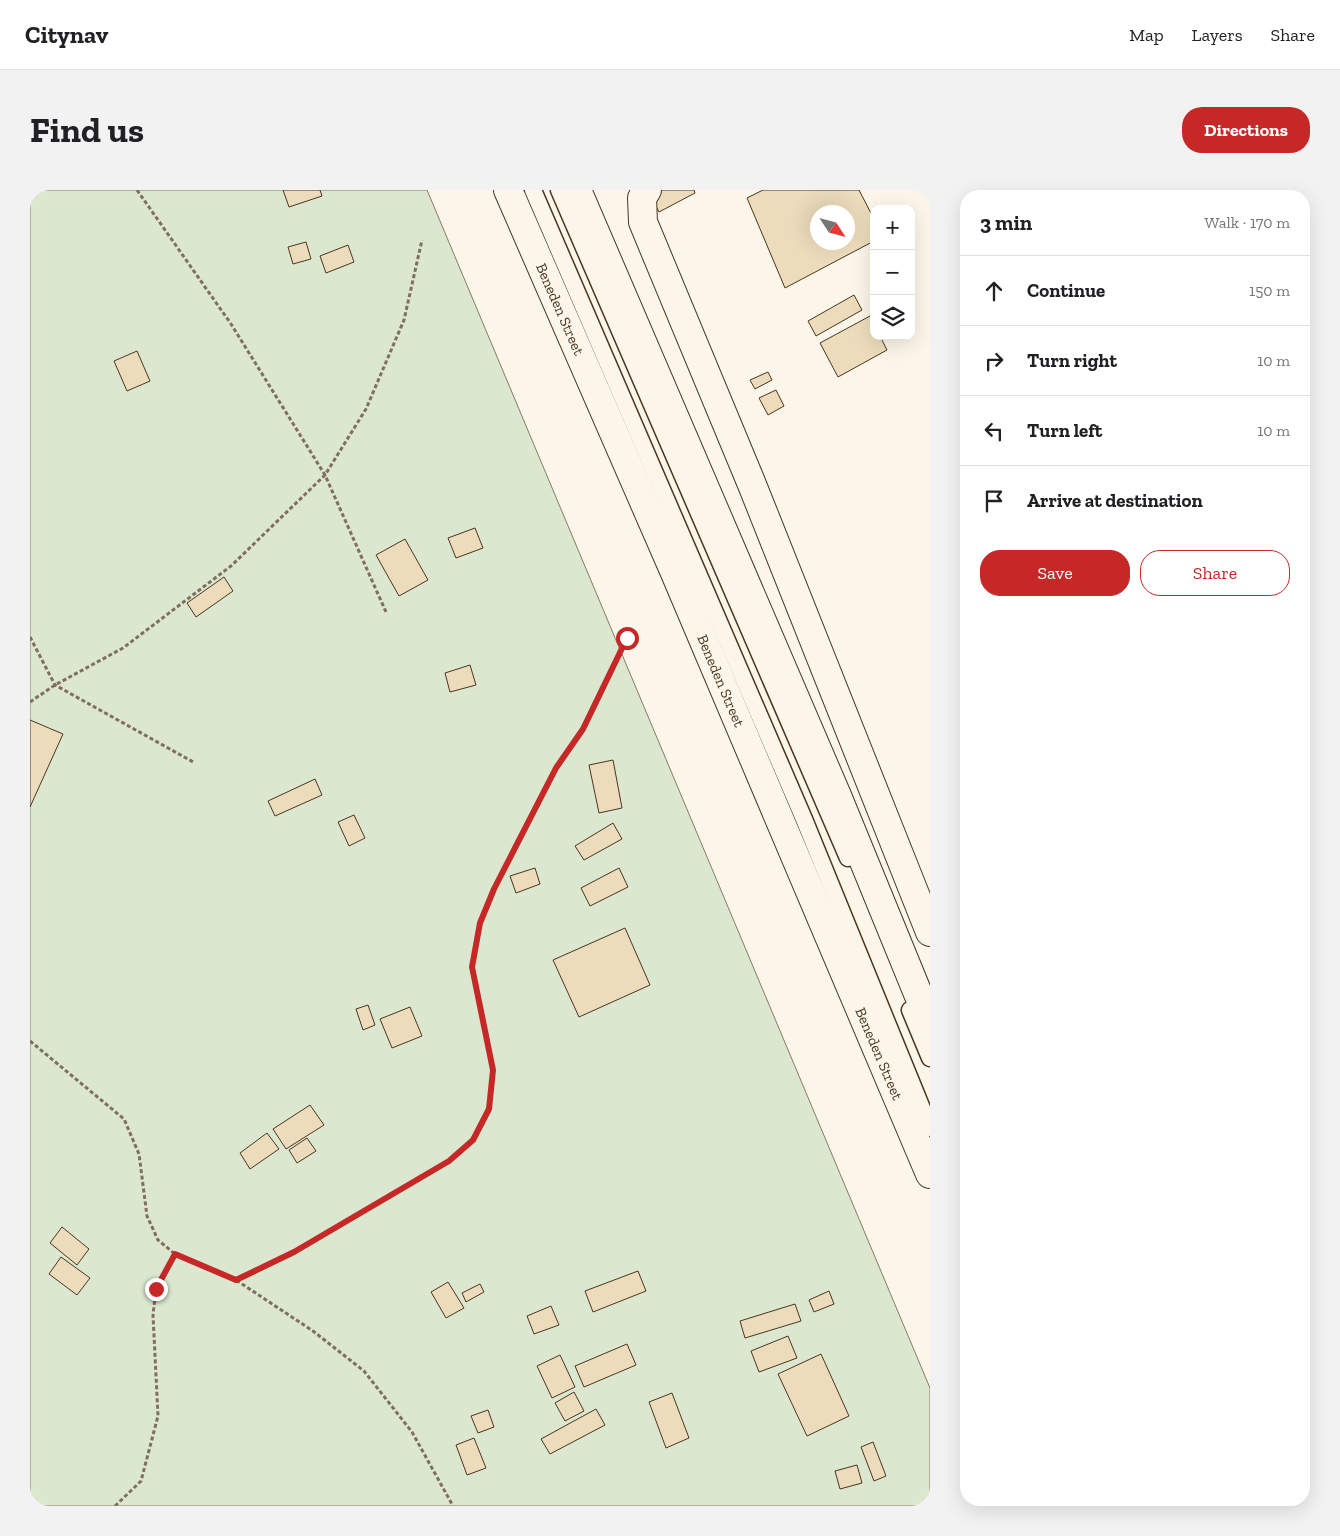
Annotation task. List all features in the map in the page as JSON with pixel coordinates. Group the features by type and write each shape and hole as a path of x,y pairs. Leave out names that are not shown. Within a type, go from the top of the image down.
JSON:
{"main road":[{"name":"Beneden Street","path":"508,190 674,573 930,1174"},
{"path":"577,190 838,798 930,1023"},
{"path":"647,190 642,198 642,222 757,496 930,932"}],"lane":[{"path":"533,190 804,819 930,1128"},
{"path":"559,190 828,810 930,1058"}],"path":[{"path":"137,190 231,324 325,475 386,612"},
{"path":"30,702 55,685 124,648 231,566 325,475 366,409 404,320 422,240"},
{"path":"30,637 55,685 195,763"},
{"path":"236,1280 294,1252 449,1161 473,1140 489,1109 493,1070 472,967 480,923 494,889 556,768 583,729 627,638"},
{"path":"30,1041 124,1119 139,1154 147,1216 158,1240 175,1254 236,1280 314,1331 364,1372 412,1432 454,1506"},
{"path":"116,1506 141,1481 158,1416 153,1315 156,1289 175,1254"},
{"path":"921,1506 930,1503"}],"green space":[{"path":"30,190 427,190 930,1388 930,1506 30,1506"}],"building":[{"path":"283,190 320,190 322,196 289,207"},
{"path":"660,190 694,190 695,193 659,212 650,195"},
{"path":"763,190 859,190 870,211 870,243 785,288 747,198"},
{"path":"306,242 311,259 293,264 288,247"},
{"path":"348,245 354,262 326,273 320,256"},
{"path":"854,295 862,310 816,336 808,321"},
{"path":"870,316 870,340 882,340 887,350 838,377 820,343"},
{"path":"137,351 150,381 127,391 114,361"},
{"path":"768,372 772,380 755,389 750,380"},
{"path":"776,390 784,406 768,415 759,398"},
{"path":"475,528 483,548 456,558 448,538"},
{"path":"405,539 428,580 399,596 376,555"},
{"path":"224,577 233,591 196,617 187,603"},
{"path":"470,665 476,685 450,692 445,673"},
{"path":"30,720 63,734 30,807"},
{"path":"613,760 622,808 599,813 589,765"},
{"path":"315,779 322,795 275,816 268,801"},
{"path":"354,815 365,838 349,846 338,822"},
{"path":"613,823 622,839 584,860 575,846"},
{"path":"535,868 540,884 516,893 510,876"},
{"path":"619,868 628,887 590,906 581,888"},
{"path":"625,928 650,985 579,1017 553,960"},
{"path":"368,1005 375,1025 363,1030 356,1009"},
{"path":"410,1007 422,1036 392,1048 380,1019"},
{"path":"310,1105 324,1125 286,1149 273,1129"},
{"path":"267,1133 279,1149 250,1169 240,1153"},
{"path":"307,1138 316,1151 297,1163 289,1150"},
{"path":"62,1227 89,1249 77,1265 50,1243"},
{"path":"61,1257 90,1278 77,1295 49,1274"},
{"path":"638,1271 646,1291 593,1312 585,1291"},
{"path":"448,1282 464,1308 446,1318 431,1292"},
{"path":"480,1284 484,1292 466,1302 462,1293"},
{"path":"829,1291 834,1304 814,1312 809,1300"},
{"path":"795,1304 801,1321 745,1338 740,1321"},
{"path":"551,1306 559,1325 534,1334 527,1316"},
{"path":"788,1336 797,1358 759,1372 751,1351"},
{"path":"627,1344 636,1365 584,1387 575,1366"},
{"path":"821,1354 849,1416 807,1436 778,1374"},
{"path":"560,1355 575,1387 552,1398 537,1366"},
{"path":"574,1392 584,1411 565,1421 555,1403"},
{"path":"672,1393 689,1438 666,1448 649,1402"},
{"path":"596,1409 605,1425 550,1454 541,1439"},
{"path":"488,1410 494,1427 478,1433 471,1416"},
{"path":"474,1438 486,1468 467,1475 456,1445"},
{"path":"873,1442 886,1476 874,1481 861,1447"},
{"path":"857,1465 862,1483 840,1489 835,1471"}],"route":[{"path":"156,1289 175,1254 236,1280 294,1252 449,1161 473,1140 489,1109 493,1070 472,967 480,923 494,889 556,768 583,729 627,638"}]}
